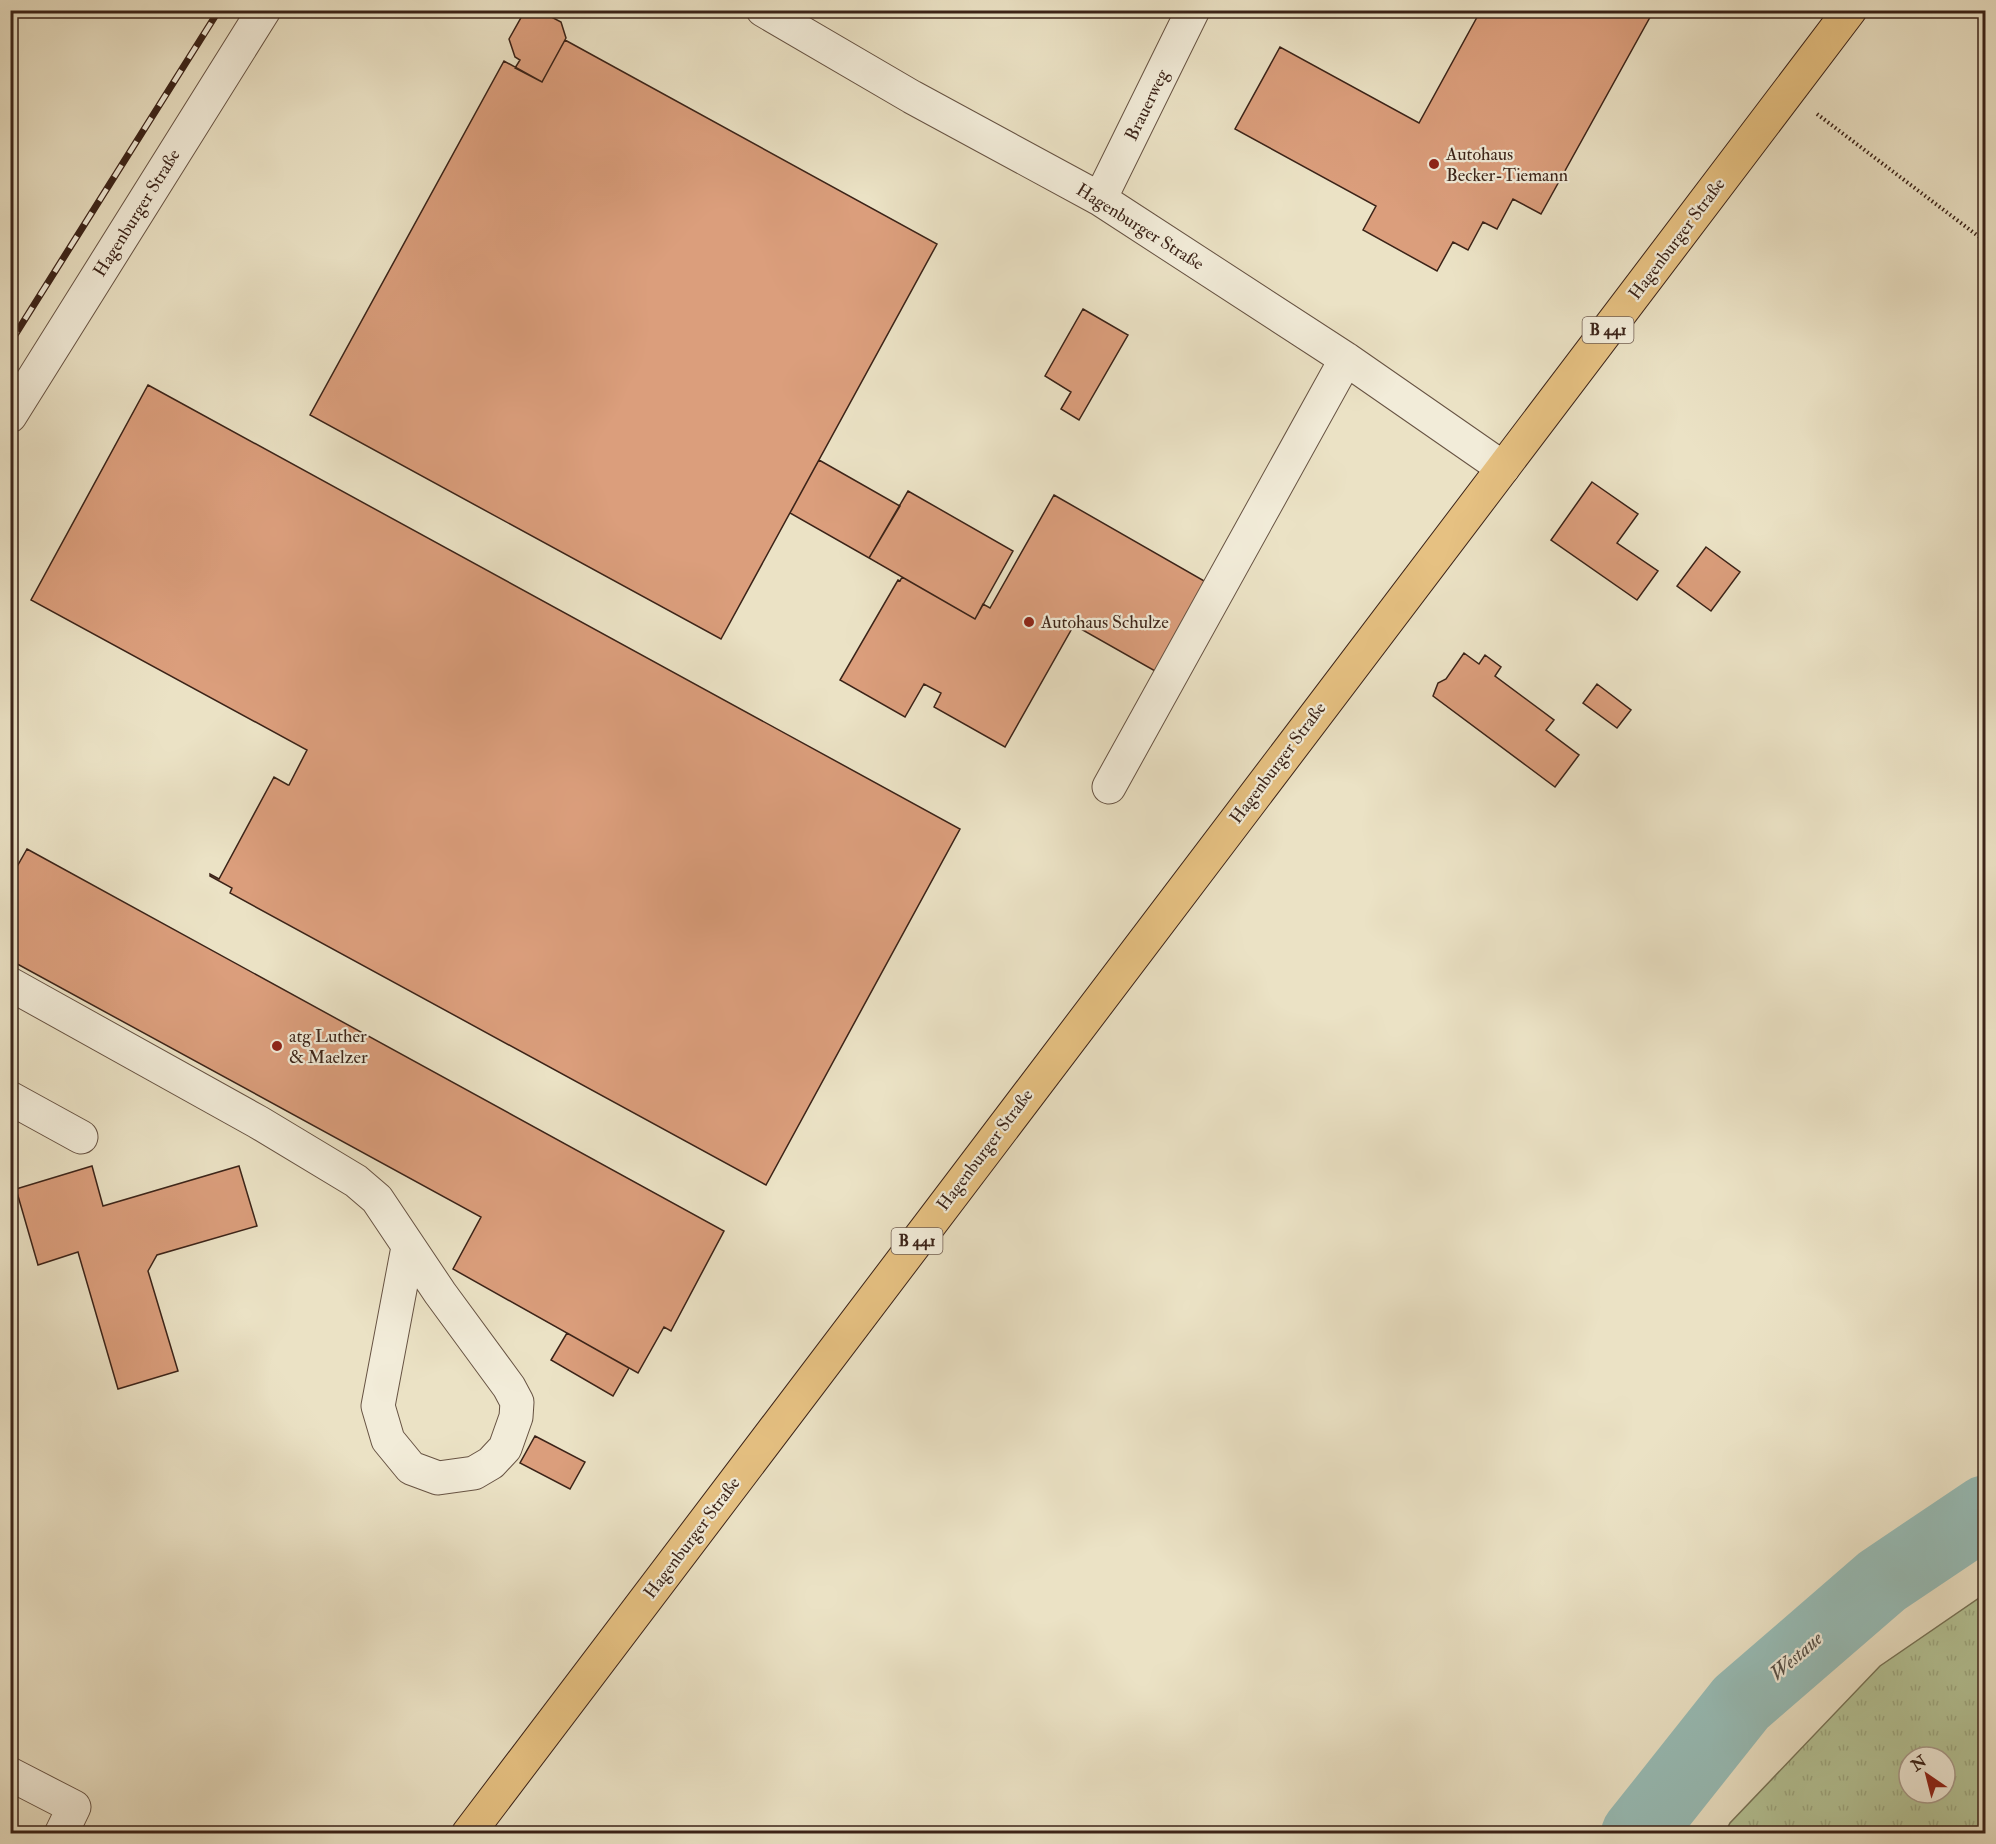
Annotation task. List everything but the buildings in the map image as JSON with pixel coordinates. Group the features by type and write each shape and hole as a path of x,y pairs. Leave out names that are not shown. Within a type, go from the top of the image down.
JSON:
{"main road":[{"name":"Hagenburger Straße","path":"468,1833 1850,10"}],"street":[{"name":"Hagenburger Straße","path":"10,416 264,10"},
{"name":"Hagenburger Straße","path":"763,10 912,97 1100,199 1346,359 1503,468"},
{"name":"Brauerweg","path":"1100,199 1193,10"},
{"path":"1108,787 1346,359"},
{"path":"10,984 258,1122 357,1181 377,1198 408,1247 517,1402 516,1417 505,1448 491,1463 474,1473 438,1478 411,1468 388,1440 378,1406 408,1247"},
{"path":"10,1098 81,1137"},
{"path":"10,1774 74,1807 61,1833"}],"path":[{"path":"1788,92 1986,242"}],"green space":[{"path":"1985,1594 1985,1833 1725,1833 1730,1823 1880,1666"}],"waterway":[{"name":"Westaue","path":"1637,1834 1741,1703 1882,1581 1986,1511"}],"railway":[{"path":"10,343 219,10"}],"place":[{"name":"Autohaus Becker-Tiemann","path":"1434,164"},
{"name":"Autohaus Schulze","path":"1029,622"},
{"name":"atg Luther & Maelzer","path":"277,1046"}]}
